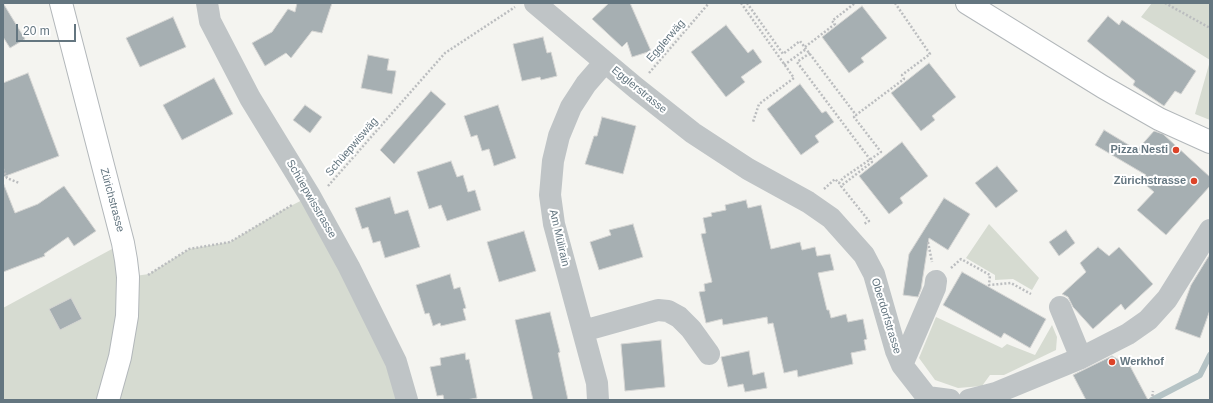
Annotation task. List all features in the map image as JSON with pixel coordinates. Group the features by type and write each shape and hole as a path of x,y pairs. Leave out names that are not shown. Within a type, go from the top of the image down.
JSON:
{"main road":[{"name":"Zürichstrasse","path":"61,3 123,243 128,277 124,339 108,400"},
{"path":"968,3 1115,94 1159,119 1210,142"}],"street":[{"name":"Schüepwisstrasse","path":"207,3 210,21 250,98 310,196 349,267 396,362 407,400"},
{"name":"Egglerstrasse","path":"535,3 636,88 693,133 748,169"},
{"name":"Am Mülirain","path":"598,400 597,383 554,224 550,195 553,162 557,142 571,107 586,84 605,62"},
{"name":"Oberdorfstrasse","path":"748,169 808,202 831,218 848,236 864,255 874,274 896,351 902,365 927,397 950,400"},
{"path":"969,400 996,392 1081,358 1128,334 1148,320 1167,299 1210,230"},
{"path":"902,365 935,288 936,281"},
{"path":"1060,307 1081,358"},
{"path":"583,331 658,310 668,311 679,317 691,329 709,354"}],"path":[{"name":"Schüepwiswäg","path":"149,274 189,248 230,242 281,211 327,187 445,53 521,3"},
{"name":"Egglerwäg","path":"636,88 709,3"},
{"path":"741,3 794,78 759,104 753,122"},
{"path":"747,3 783,54 800,41 856,115 854,117 881,152 843,178"},
{"path":"784,65 835,24 832,21 855,3"},
{"path":"856,115 904,79 902,75 930,54 895,3"},
{"path":"1165,3 1210,28"},
{"path":"810,53 798,62 872,162 841,186 868,221 848,236"},
{"path":"3,169 7,178 19,183"},
{"path":"936,281 961,259 990,275 989,285 1011,283 1031,294"},
{"path":"1152,400 1153,391"}],"shaded area":[{"path":"1152,3 1210,3 1210,60 1141,17"},
{"path":"1210,61 1210,120 1195,114"},
{"path":"310,196 407,400 3,400 3,308 123,243 128,277 149,274 189,249 230,242 281,211"},
{"path":"989,224 1039,278 1032,290 1013,279 995,280 995,275 966,258"},
{"path":"936,317 1002,348 1007,344 1035,355 1052,325 1057,337 1056,350 1004,375 990,375 982,386 958,388 935,380 919,358"}],"building":[{"path":"3,3 25,39 10,48 3,37"},
{"path":"297,3 332,3 322,33 312,31 291,58 286,53 265,66 252,43 272,32 288,9 295,12"},
{"path":"609,3 630,3 651,51 632,57 627,42 622,47 592,19"},
{"path":"862,6 887,38 861,58 864,62 849,73 822,37"},
{"path":"1108,16 1119,25 1122,20 1196,71 1181,94 1175,91 1164,106 1133,85 1135,81 1087,41"},
{"path":"173,17 186,47 140,67 126,38"},
{"path":"726,25 748,53 753,49 762,62 741,77 745,82 726,97 691,52"},
{"path":"543,37 547,53 551,52 557,76 541,80 540,77 522,81 513,44"},
{"path":"368,55 389,59 387,70 396,71 392,94 361,88"},
{"path":"929,63 956,97 932,116 935,120 921,131 891,93"},
{"path":"28,73 59,156 3,177 3,83"},
{"path":"214,78 233,114 182,140 163,105"},
{"path":"800,84 822,113 826,111 834,122 815,136 819,142 801,155 767,109"},
{"path":"431,91 446,104 394,164 380,150"},
{"path":"305,105 322,117 310,133 293,120"},
{"path":"498,105 516,158 494,166 489,149 482,151 477,135 471,137 464,116"},
{"path":"602,117 636,126 623,174 585,164 594,136 597,136"},
{"path":"1104,130 1137,150 1154,131 1163,134 1210,177 1210,186 1166,235 1137,210 1154,192 1141,181 1146,175 1095,145"},
{"path":"902,142 928,176 900,198 903,203 889,214 859,176"},
{"path":"451,161 457,177 463,175 468,192 475,190 481,210 447,221 441,205 429,209 417,172"},
{"path":"997,166 1018,191 996,208 975,183"},
{"path":"4,185 15,213 38,204 64,186 96,231 74,246 68,237 44,254 45,256 3,272"},
{"path":"390,197 395,214 408,210 420,247 385,258 380,241 373,243 368,227 362,229 355,208"},
{"path":"944,198 970,214 948,250 929,238 921,289 918,297 903,295 909,254"},
{"path":"746,200 748,208 761,205 771,249 800,242 802,250 815,247 817,256 830,254 834,270 818,273 827,310 829,310 831,318 846,314 848,322 863,319 867,339 864,340 866,350 851,353 853,364 798,377 797,370 784,373 773,323 768,324 767,317 723,325 722,319 706,323 699,292 705,291 704,284 712,282 701,234 706,233 703,218 712,216 711,213 726,210 725,205"},
{"path":"633,224 643,257 599,270 590,242 611,235 609,230"},
{"path":"1066,230 1075,243 1059,256 1049,242"},
{"path":"524,231 536,271 499,282 487,242"},
{"path":"1098,247 1109,256 1119,247 1153,284 1125,310 1121,304 1093,329 1073,307 1068,297 1062,294 1086,272 1080,263"},
{"path":"1210,254 1210,310 1200,338 1175,329 1191,285"},
{"path":"962,272 1046,319 1030,348 1004,333 1001,338 943,305"},
{"path":"450,274 454,289 460,287 466,308 463,309 466,320 441,326 440,323 433,326 429,313 425,314 416,285"},
{"path":"71,298 82,319 60,330 49,309"},
{"path":"550,312 560,352 558,353 568,400 533,400 515,320"},
{"path":"661,340 665,387 625,391 621,344"},
{"path":"749,351 753,375 764,372 767,388 745,392 743,384 728,387 721,357"},
{"path":"465,353 466,360 469,359 477,398 466,400 444,400 443,395 437,396 430,367 441,365 440,358"},
{"name":"Werkhof","path":"1112,356 1130,366 1148,400 1086,400 1073,375"}],"waterway":[{"path":"1152,400 1200,375 1210,355"}],"place":[{"name":"Pizza Nesti","path":"1176,150"},
{"name":"Zürichstrasse","path":"1194,181"},
{"name":"Werkhof","path":"1112,362"}]}
